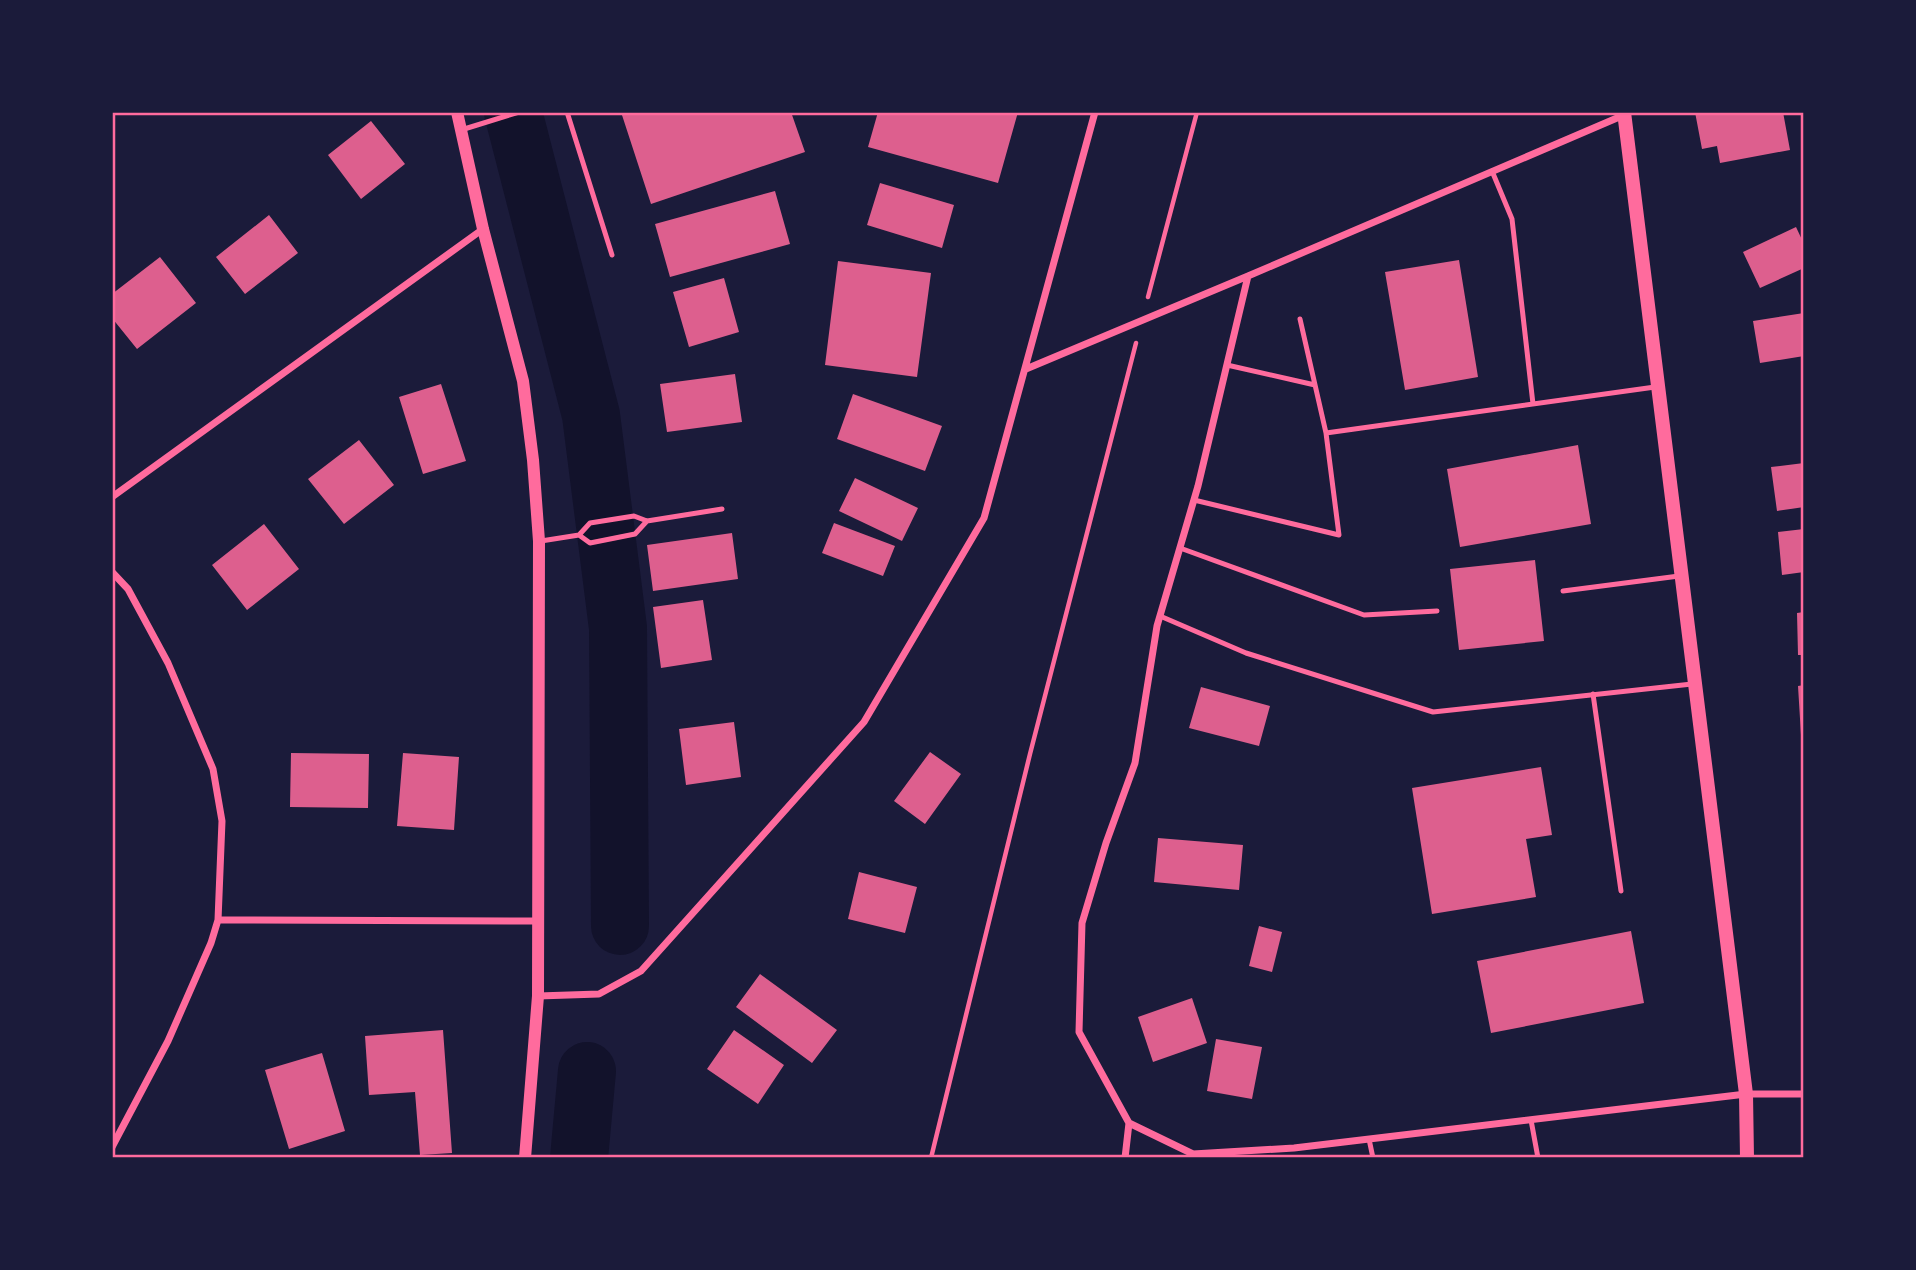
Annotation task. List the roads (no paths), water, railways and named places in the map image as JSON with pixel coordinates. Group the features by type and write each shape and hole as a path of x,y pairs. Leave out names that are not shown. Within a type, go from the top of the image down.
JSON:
{"main road":[{"path":"1624,113 1746,1094 1747,1158"}],"street":[{"path":"457,112 483,229 523,382 539,541 540,726 536,921 538,996 525,1158"},
{"path":"538,996 599,994 641,971 864,722 984,518 1095,112"},
{"path":"1026,369 1624,113"},
{"path":"112,497 483,229"},
{"path":"1125,1158 1129,1123 1079,1032 1082,923 1106,843 1135,763 1160,616 1194,500 1248,276"},
{"path":"112,572 128,589 168,663 213,769 222,821 219,920 168,1041 112,1147"},
{"path":"219,920 536,921"},
{"path":"1129,1123 1193,1154 1294,1148 1746,1094 1804,1094"}],"lane":[{"path":"461,130 519,112"},
{"path":"567,112 612,255"},
{"path":"1492,171 1512,219 1533,404"},
{"path":"1194,500 1339,535 1326,433 1300,319"},
{"path":"1227,365 1315,385"},
{"path":"1326,433 1659,387"},
{"path":"539,541 579,535 590,523 634,516 647,521 722,509"},
{"path":"579,535 590,543 635,534 647,521"},
{"path":"1180,548 1364,615 1437,611"},
{"path":"1563,591 1682,575"},
{"path":"1160,616 1246,653 1433,712 1695,684"},
{"path":"1592,694 1621,891"},
{"path":"1531,1120 1538,1158"},
{"path":"1369,1139 1373,1158"}],"waterway":[{"path":"513,112 591,415 618,628 620,926"},
{"path":"579,1158 587,1071"}]}
